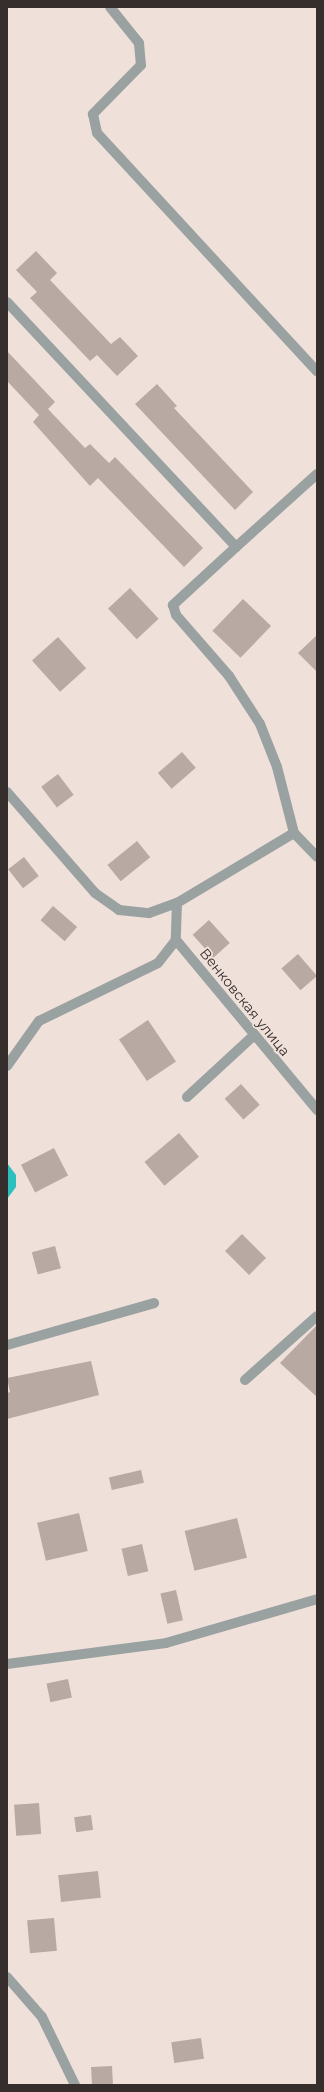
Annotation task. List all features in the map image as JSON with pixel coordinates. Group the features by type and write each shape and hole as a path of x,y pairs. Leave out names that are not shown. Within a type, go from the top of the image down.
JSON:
{"street":[{"path":"110,7 139,43 141,65 94,114 98,133 317,371"},
{"path":"7,302 236,547"},
{"path":"317,474 173,605 176,615 229,676 260,724 277,767 294,833 317,857"},
{"path":"7,792 95,893 120,910 150,913 177,904 294,833"},
{"path":"7,1066 39,1020 158,963 176,940 177,904"},
{"name":"Венковская улица","path":"176,940 252,1036 317,1110"},
{"path":"187,1097 252,1036"},
{"path":"7,1345 154,1303"},
{"path":"245,1380 317,1316"},
{"path":"7,1664 166,1643 317,1599"},
{"path":"7,1977 42,2017 75,2085"}],"water":[{"path":"7,1163 16,1175 16,1187 7,1199"}],"building":[{"path":"36,251 57,273 50,280 111,344 120,337 138,356 117,376 97,355 90,361 30,298 37,292 16,270"},
{"path":"7,351 55,402 48,409 85,448 90,444 109,463 115,457 203,548 184,567 98,478 90,486 33,422 39,415 7,381"},
{"path":"157,384 177,406 174,408 253,492 235,510 135,404"},
{"path":"130,588 159,619 137,639 108,608"},
{"path":"243,599 271,626 240,658 212,631"},
{"path":"317,635 317,672 298,653"},
{"path":"58,637 86,668 60,692 32,660"},
{"path":"182,752 196,768 172,789 158,773"},
{"path":"58,774 74,795 57,807 41,787"},
{"path":"137,841 150,857 121,881 107,865"},
{"path":"24,857 39,876 23,888 8,869"},
{"path":"53,906 77,927 65,941 41,920"},
{"path":"209,920 230,943 213,958 193,935"},
{"path":"298,954 317,976 300,990 281,968"},
{"path":"148,1020 176,1061 147,1081 119,1040"},
{"path":"241,1084 260,1105 243,1120 225,1099"},
{"path":"179,1133 199,1157 164,1186 145,1162"},
{"path":"54,1148 68,1176 35,1192 21,1165"},
{"path":"242,1234 266,1258 249,1275 225,1251"},
{"path":"55,1246 61,1268 38,1274 32,1252"},
{"path":"317,1325 317,1397 280,1363"},
{"path":"91,1361 99,1395 7,1419 7,1393 10,1392 7,1378"},
{"path":"141,1470 144,1483 112,1490 109,1477"},
{"path":"79,1513 88,1551 46,1561 37,1523"},
{"path":"237,1518 247,1558 195,1571 185,1531"},
{"path":"142,1544 148,1571 128,1576 122,1549"},
{"path":"176,1590 183,1620 167,1624 160,1594"},
{"path":"68,1679 72,1698 50,1702 46,1684"},
{"path":"39,1803 41,1834 16,1836 14,1805"},
{"path":"91,1815 93,1830 76,1832 74,1817"},
{"path":"98,1871 101,1898 61,1902 58,1875"},
{"path":"54,1918 57,1951 30,1953 27,1920"},
{"path":"201,2038 204,2059 174,2063 171,2042"},
{"path":"112,2066 113,2085 92,2085 91,2067"}]}
